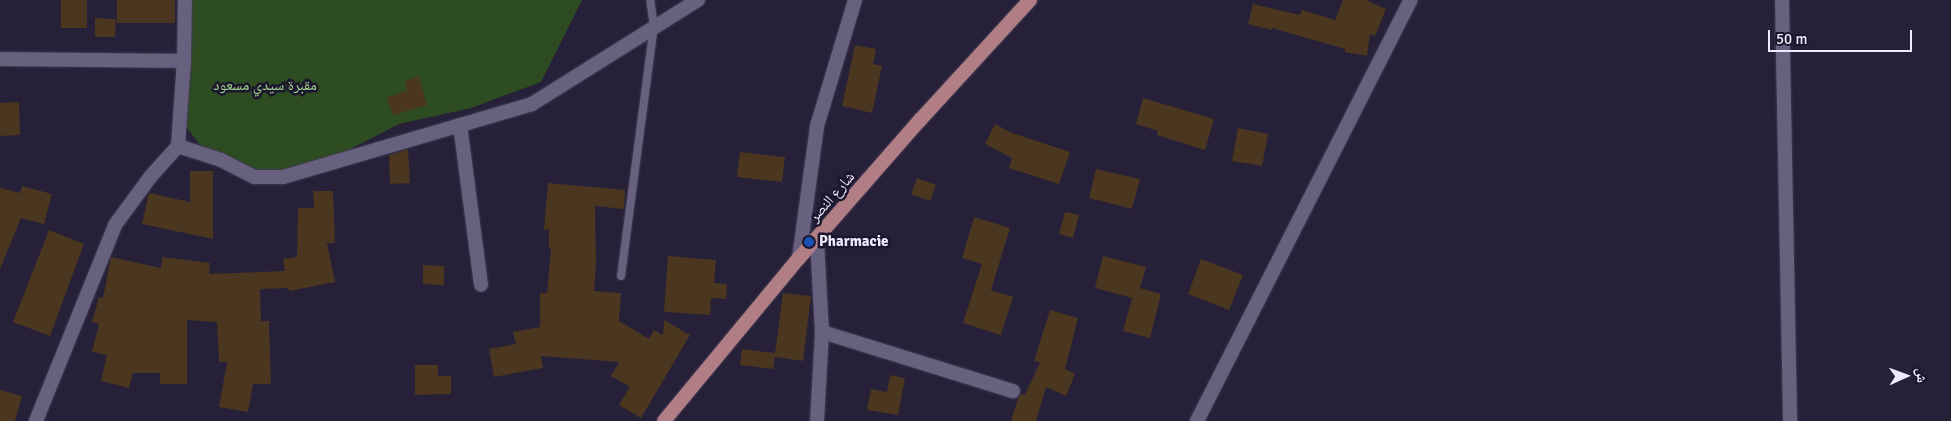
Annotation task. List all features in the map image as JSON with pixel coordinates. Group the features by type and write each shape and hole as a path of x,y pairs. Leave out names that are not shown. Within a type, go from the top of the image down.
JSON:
{"main road":[{"name":"شارع النصر","path":"664,421 799,258 817,240 920,120 1030,0"}],"street":[{"path":"36,421 114,225 151,176 178,146 184,60 185,0"},
{"path":"178,146 221,160 255,177 283,176 532,104 698,0"},
{"path":"799,258 817,126 855,0"},
{"path":"1197,421 1411,0"},
{"path":"1782,0 1790,421"},
{"path":"0,59 184,60"},
{"path":"460,125 481,286"},
{"path":"817,240 822,332 817,421"},
{"path":"822,332 1013,391"}],"lane":[{"path":"622,276 654,27 650,0"}],"green space":[{"name":"مقبرة سيدي مسعود","path":"180,0 582,0 541,82 471,108 399,124 335,157 267,173 238,169 205,151 179,118"}],"building":[{"path":"61,0 87,0 87,28 61,28"},
{"path":"117,0 175,0 175,23 117,23"},
{"path":"1343,0 1366,0 1386,9 1375,36 1370,34 1367,56 1345,52 1345,49 1272,28 1272,30 1248,24 1253,4 1300,15 1302,10 1335,20"},
{"path":"95,18 116,19 115,37 95,37"},
{"path":"855,45 876,49 873,64 882,66 872,113 842,106"},
{"path":"419,76 427,105 393,115 387,97 407,91 405,81"},
{"path":"1143,98 1214,119 1205,150 1157,135 1158,131 1136,124"},
{"path":"19,102 20,135 0,136 0,103"},
{"path":"995,124 1012,133 1070,152 1059,184 1009,168 1012,158 985,144"},
{"path":"1238,128 1268,134 1262,166 1232,161"},
{"path":"408,149 410,183 390,184 389,155"},
{"path":"740,152 785,157 782,182 737,177"},
{"path":"1096,169 1140,179 1132,209 1089,198"},
{"path":"190,171 213,171 213,239 142,224 149,193 190,202"},
{"path":"917,178 936,185 930,201 911,194"},
{"path":"548,183 625,190 624,209 595,206 596,264 594,291 621,293 619,321 649,339 654,330 663,335 664,320 690,335 641,418 619,405 630,387 611,376 619,362 541,356 543,368 494,377 489,349 516,344 513,332 540,327 540,293 547,293 551,248 549,248 549,229 544,230"},
{"path":"22,186 52,194 44,224 21,218 0,269 0,188 20,193"},
{"path":"313,191 333,191 335,243 327,243 335,282 289,291 288,288 260,289 261,321 269,321 271,384 253,384 248,412 219,407 227,362 219,362 217,322 187,320 187,384 160,384 160,373 133,373 129,388 101,381 107,355 92,352 99,324 92,322 99,297 103,298 111,257 161,268 162,257 210,263 209,274 285,271 283,259 297,257 298,208 314,208"},
{"path":"1065,212 1079,215 1073,238 1059,234"},
{"path":"974,217 1010,228 991,290 1013,297 1001,335 963,323 982,264 962,258"},
{"path":"49,230 84,244 50,336 13,322"},
{"path":"668,256 716,260 714,283 727,284 726,299 711,298 710,315 664,312"},
{"path":"1103,256 1146,267 1140,288 1161,294 1150,338 1123,331 1132,298 1095,288"},
{"path":"1201,259 1243,275 1229,310 1188,294"},
{"path":"423,265 444,266 444,285 423,284"},
{"path":"783,293 811,296 803,361 775,357 773,369 740,365 742,349 775,353"},
{"path":"1050,310 1078,318 1065,369 1075,374 1066,396 1046,387 1036,421 1011,421 1018,398 1021,394 1025,395 1040,362 1034,361"},
{"path":"415,365 438,365 438,376 451,376 451,394 415,395"},
{"path":"890,375 905,378 898,415 867,410 871,389 887,392"},
{"path":"0,390 22,396 15,421 0,421"}],"place":[{"name":"Pharmacie","path":"809,242"}]}
